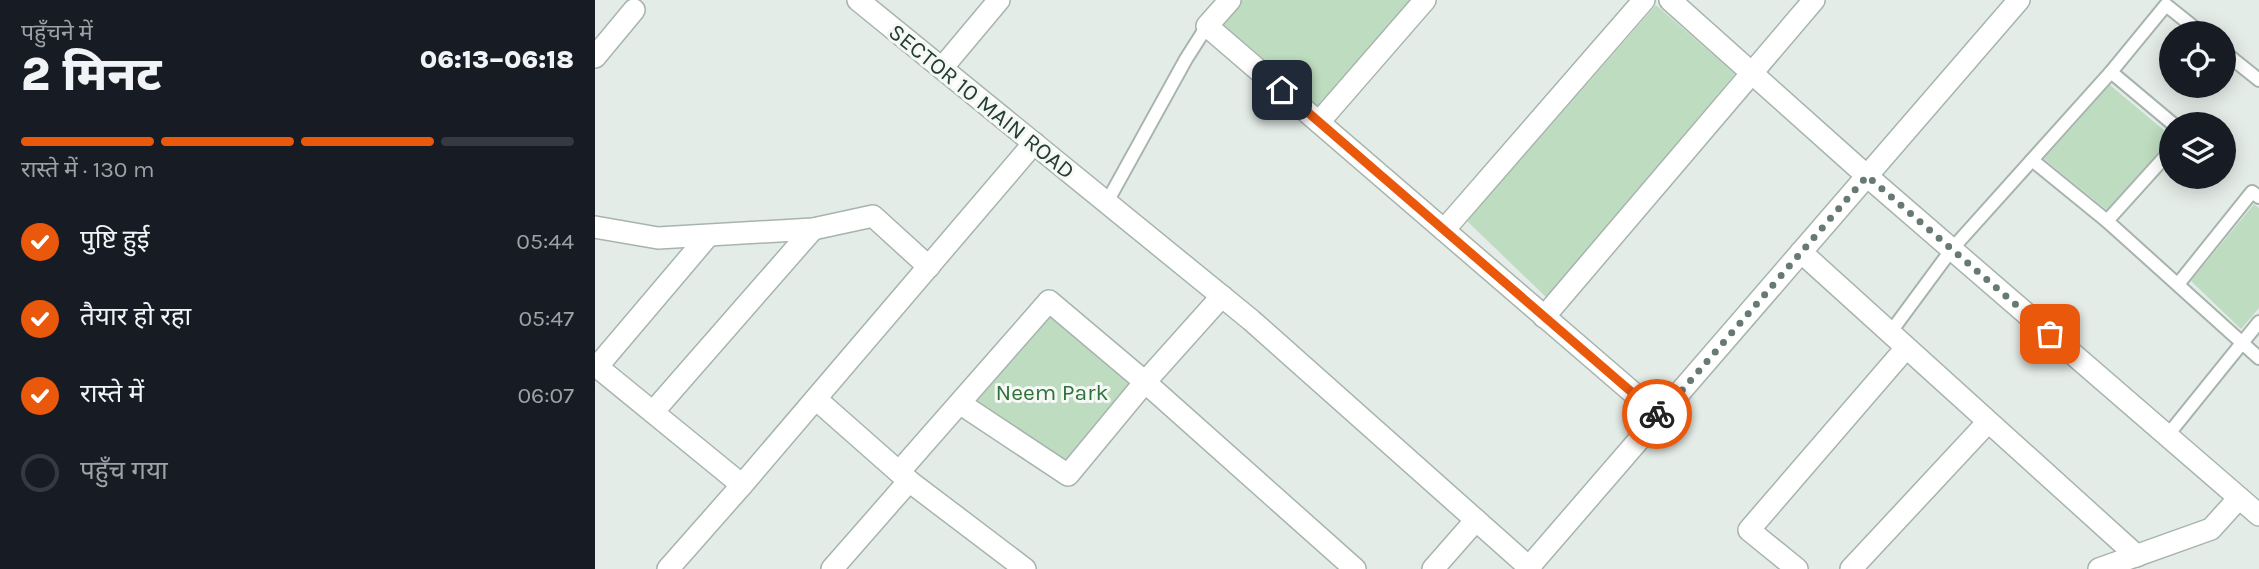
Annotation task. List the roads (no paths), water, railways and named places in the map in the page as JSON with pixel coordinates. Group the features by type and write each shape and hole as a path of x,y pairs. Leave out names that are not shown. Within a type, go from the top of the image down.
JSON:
{"street":[{"name":"SECTOR 10 MAIN ROAD","path":"858,0 1222,296 1530,568"},
{"path":"942,68 999,0"},
{"path":"1230,0 1207,26 1660,416"},
{"path":"1319,122 1425,0"},
{"path":"1444,230 1644,0"},
{"path":"1669,0 1867,176 2259,515"},
{"path":"1544,317 1814,0"},
{"path":"1530,568 2019,0"},
{"path":"595,57 634,10"},
{"path":"668,569 1034,143"},
{"path":"595,227 658,238 813,229 873,216 929,267"},
{"path":"653,412 813,229"},
{"path":"708,236 596,366 742,485"},
{"path":"1801,252 2137,556"},
{"path":"961,404 1068,475 1145,382 1222,296"},
{"path":"832,569 961,404 1049,301 1145,382 1355,569"},
{"path":"1797,569 1749,530 1906,348"},
{"path":"816,399 904,476 1025,569"},
{"path":"1851,569 1988,422"},
{"path":"2099,569 2211,529 2239,498"},
{"path":"1433,569 1476,520"}],"lane":[{"path":"1890,333 1952,249 2111,72 2166,5 2186,21"},
{"path":"1107,202 1185,59 1207,26"},
{"path":"2236,62 2259,80"},
{"path":"2111,72 2159,112"},
{"path":"2032,160 2108,221 2259,358"},
{"path":"2108,221 2159,164"},
{"path":"2179,284 2252,192 2259,197"},
{"path":"2167,436 2259,322"}],"park label":[{"name":"Neem Park","path":"1052,392"}]}
